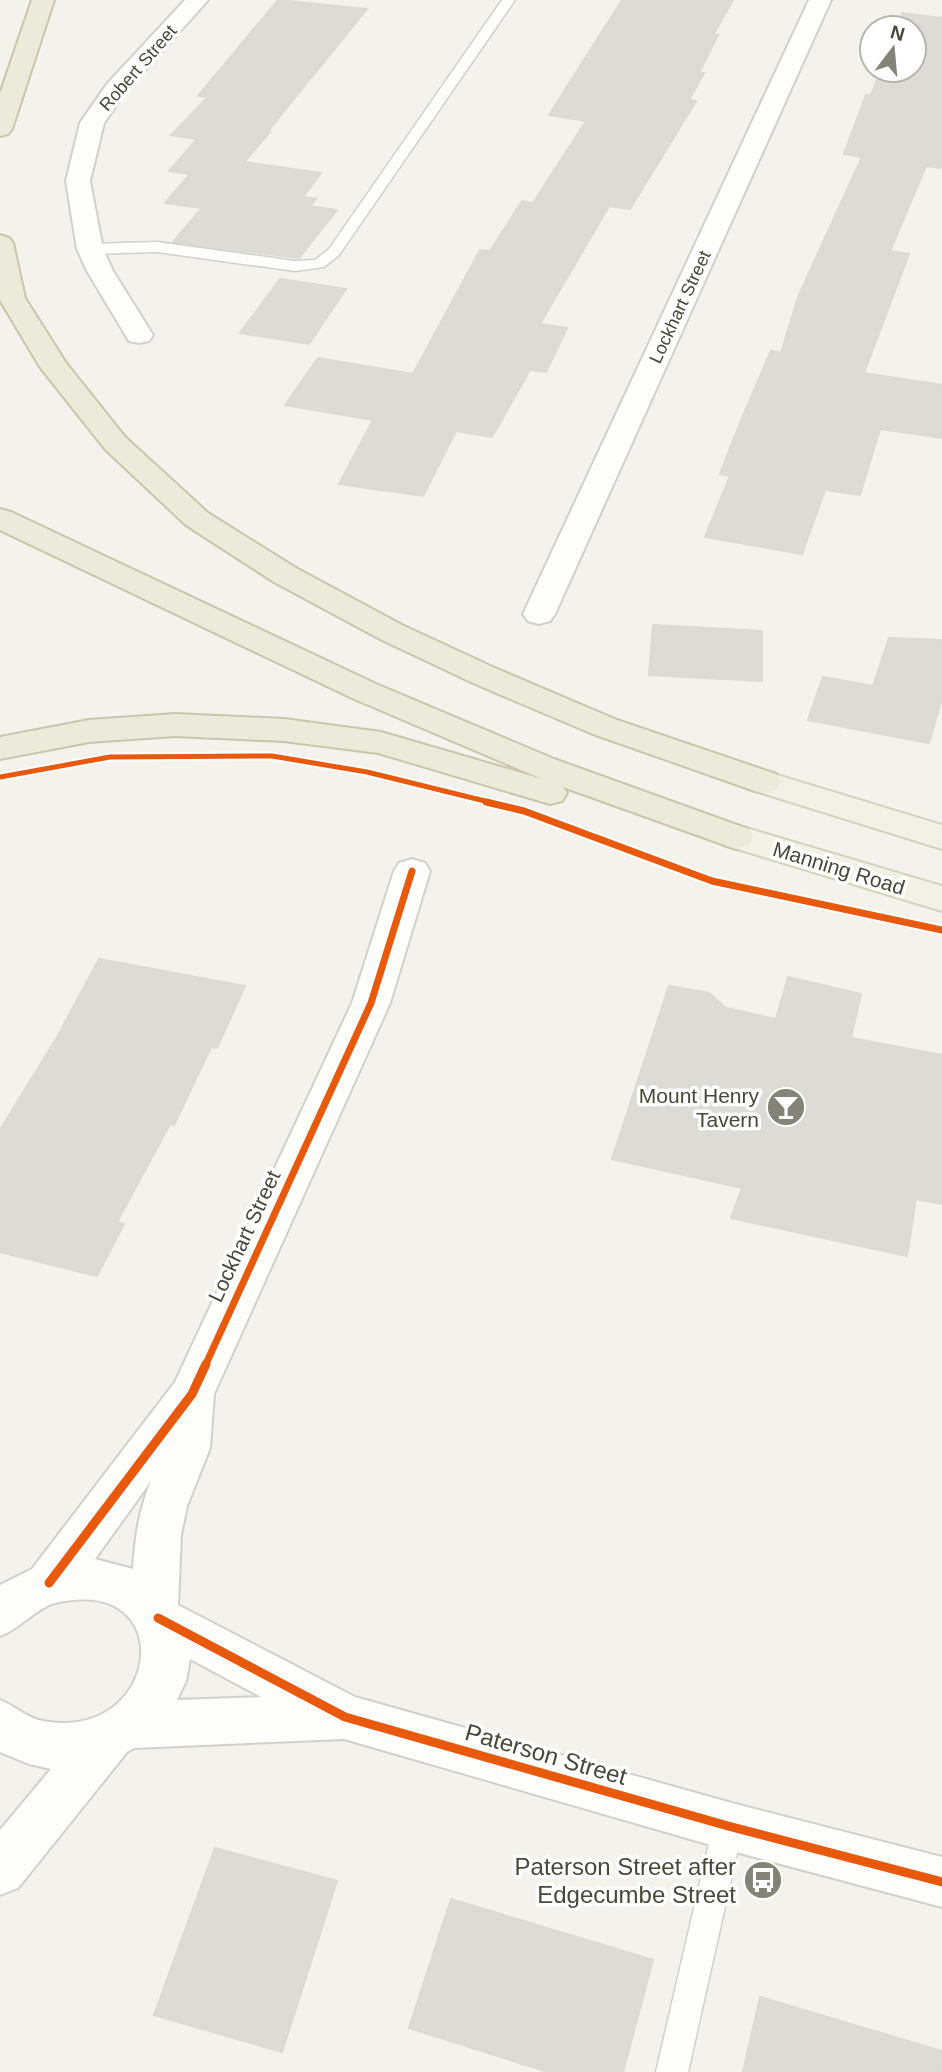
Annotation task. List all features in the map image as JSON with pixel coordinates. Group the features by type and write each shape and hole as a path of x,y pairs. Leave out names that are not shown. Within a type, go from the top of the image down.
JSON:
{"highway":[{"path":"0,129 43,0"},
{"path":"0,243 12,298 54,367 115,443 197,519 285,575 391,632 473,671 606,727 764,782"},
{"path":"6,521 364,691 542,767 736,837"},
{"path":"0,748 89,731 175,725 284,730 381,743 608,810 736,837"}],"main road":[{"path":"764,782 942,837"},
{"name":"Manning Road","path":"736,837 942,899"}],"street":[{"name":"Robert Street","path":"139,335 100,271 90,249 78,181 92,123 115,89 197,0"},
{"name":"Lockhart Street","path":"539,614 820,0"},
{"name":"Lockhart Street","path":"29,1585 120,1491 154,1439 191,1394 371,1003 412,871"},
{"name":"Lockhart Street","path":"119,1730 150,1701 164,1674 167,1655 156,1615 159,1535 164,1506 187,1448 191,1394"},
{"name":"Paterson Street","path":"29,1585 79,1578 108,1581 134,1592 156,1615 345,1717 728,1826 942,1882"},
{"path":"0,1615 23,1595 29,1585"},
{"name":"Paterson Street","path":"0,1723 18,1737 46,1746 68,1747 119,1730 345,1717"},
{"path":"0,1870 119,1730"}],"lane":[{"path":"90,249 158,247 295,266 319,264 334,252 509,0"},
{"path":"672,2072 728,1826"}],"building":[{"path":"278,0 367,9 244,162 321,173 303,197 316,199 310,206 337,210 299,258 173,242 202,208 165,203 190,174 169,171 197,139 171,135 208,97 198,96"},
{"path":"622,0 733,0 713,35 718,35 699,73 704,73 689,100 696,101 630,209 609,206 540,324 567,328 546,372 530,370 492,437 456,431 423,496 339,484 373,420 285,405 318,358 413,374 480,250 490,251 522,201 533,203 586,121 549,115"},
{"path":"928,16 942,18 942,168 926,166 890,251 909,254 864,373 942,385 942,438 880,429 860,495 825,490 802,554 705,537 730,476 720,474 742,418 771,351 781,353 798,297 862,157 844,154 866,95 871,95 875,84 928,84"},
{"path":"280,279 346,289 309,344 240,333"},
{"path":"653,625 762,631 762,681 649,675"},
{"path":"889,638 942,640 942,698 929,743 808,720 823,677 873,686"},
{"path":"99,959 245,986 217,1048 211,1047 174,1125 170,1124 117,1222 124,1224 97,1276 0,1252 0,1130 56,1039"},
{"name":"Mount Henry Tavern","path":"788,977 861,994 851,1038 942,1055 942,1204 916,1199 907,1256 731,1218 742,1188 612,1159 669,986 709,993 726,1008 776,1019"},
{"path":"215,1848 337,1881 282,2052 154,2015"},
{"path":"451,1899 653,1960 623,2072 548,2072 409,2028"},
{"path":"760,1997 942,2051 942,2072 743,2072"}],"cycle path":[{"path":"0,777 110,757 272,756 367,772 524,811 712,881 942,930"},
{"path":"49,1583 192,1394 371,1003 412,871"},
{"path":"158,1618 345,1717 728,1826 942,1882"}],"place":[{"name":"Mount Henry Tavern","path":"786,1107"},
{"name":"Paterson Street after Edgecumbe Street","path":"763,1880"}]}
